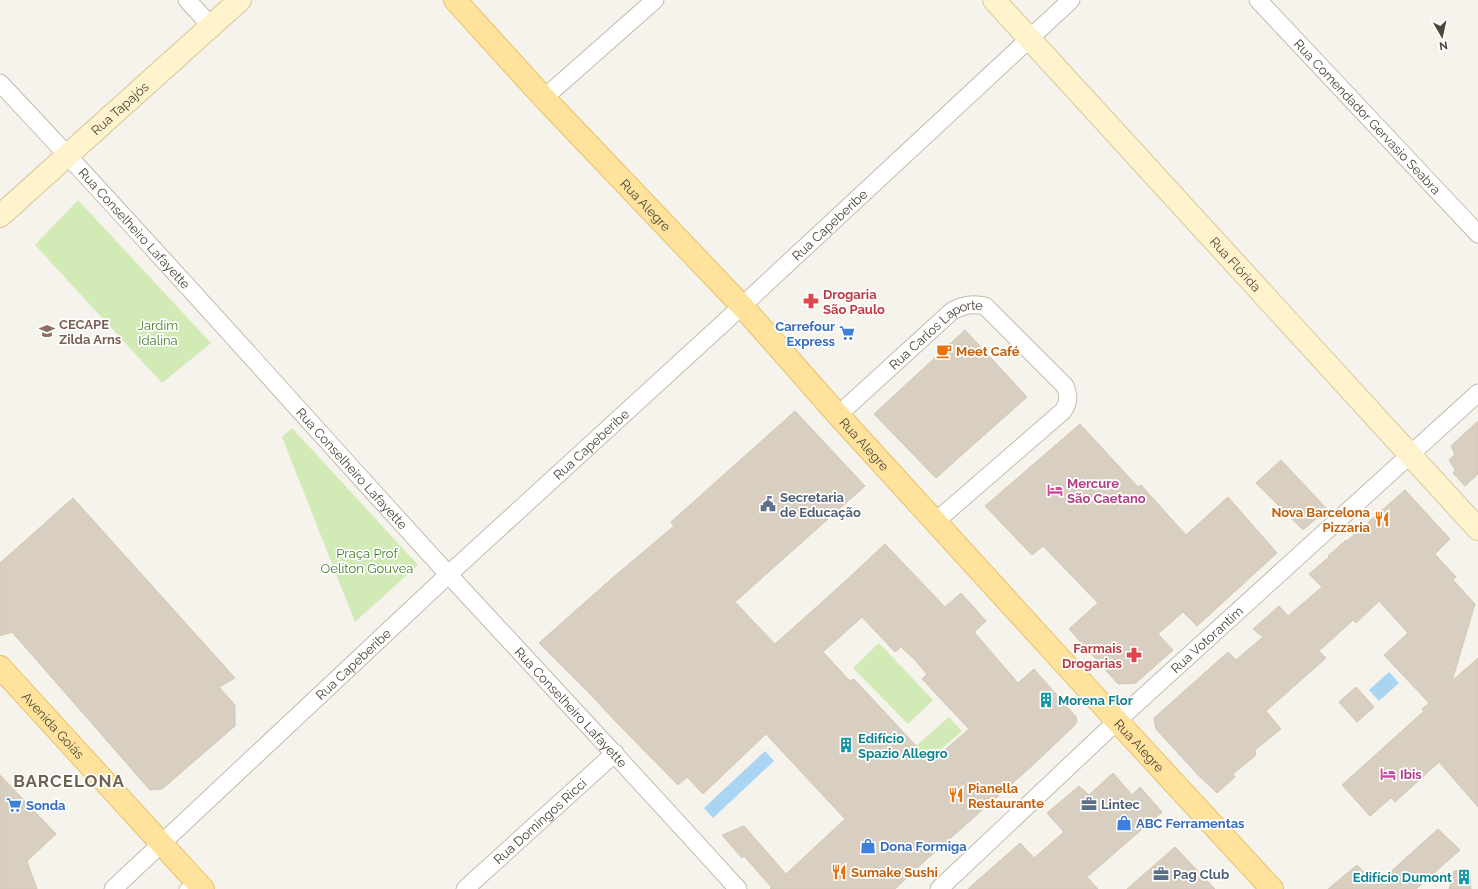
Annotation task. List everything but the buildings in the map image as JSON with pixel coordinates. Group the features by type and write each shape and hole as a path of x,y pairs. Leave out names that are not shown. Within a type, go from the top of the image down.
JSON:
{"main road":[{"name":"Rua Alegre","path":"455,0 544,98 742,306 935,522 1272,889"},
{"name":"Avenida Goiás","path":"0,667 162,844 194,886"}],"street":[{"path":"187,0 212,27"},
{"name":"Rua Tapajós","path":"0,216 212,27 240,0"},
{"path":"544,98 655,0"},
{"name":"Rua Flórida","path":"994,0 1478,529"},
{"name":"Rua Capeberibe","path":"113,889 449,574 742,306 1071,0"},
{"name":"Rua Comendador Gervasio Seabra","path":"1258,0 1478,234"},
{"name":"Rua Conselheiro Lafayette","path":"0,82 68,154 449,574 615,753 738,889"},
{"name":"Rua Carlos Laporte","path":"838,415 952,311 962,305 974,303 985,306 1065,386 1068,395 1068,404 1063,411 935,522"},
{"name":"Rua Votorantim","path":"939,889 1117,721 1478,393"},
{"name":"Rua Domingos Ricci","path":"464,889 615,753"}],"green space":[{"name":"Jardim Idalina","path":"78,200 211,343 162,383 35,245"},
{"name":"Praça Prof Oeliton Gouvea","path":"292,428 418,565 355,622 282,437"},
{"path":"879,643 933,700 908,724 853,668"},
{"path":"949,717 962,731 916,771 903,757"}],"water":[{"path":"1389,672 1399,683 1379,701 1369,690"},
{"path":"765,751 774,761 713,818 704,808"}],"place":[{"name":"Drogaria São Paulo","path":"811,301"},
{"name":"CECAPE Zilda Arns","path":"47,331"},
{"name":"Carrefour Express","path":"847,333"},
{"name":"Meet Café","path":"944,351"},
{"name":"Mercure São Caetano","path":"1055,490"},
{"name":"Secretaria de Educação","path":"768,504"},
{"name":"Nova Barcelona Pizzaria","path":"1382,519"},
{"name":"Farmais Drogarias","path":"1134,655"},
{"name":"Morena Flor","path":"1046,700"},
{"name":"Edifício Spazio Allegro","path":"846,745"},
{"name":"Ibis","path":"1388,774"},
{"name":"Pianella Restaurante","path":"956,795"},
{"name":"Lintec","path":"1089,804"},
{"name":"Sonda","path":"14,805"},
{"name":"ABC Ferramentas","path":"1124,823"},
{"name":"Dona Formiga","path":"868,846"},
{"name":"Sumake Sushi","path":"839,872"},
{"name":"Pag Club","path":"1161,874"},
{"name":"Edifício Dumont","path":"1464,877"}],"district":[{"name":"BARCELONA","path":"69,781"}]}
